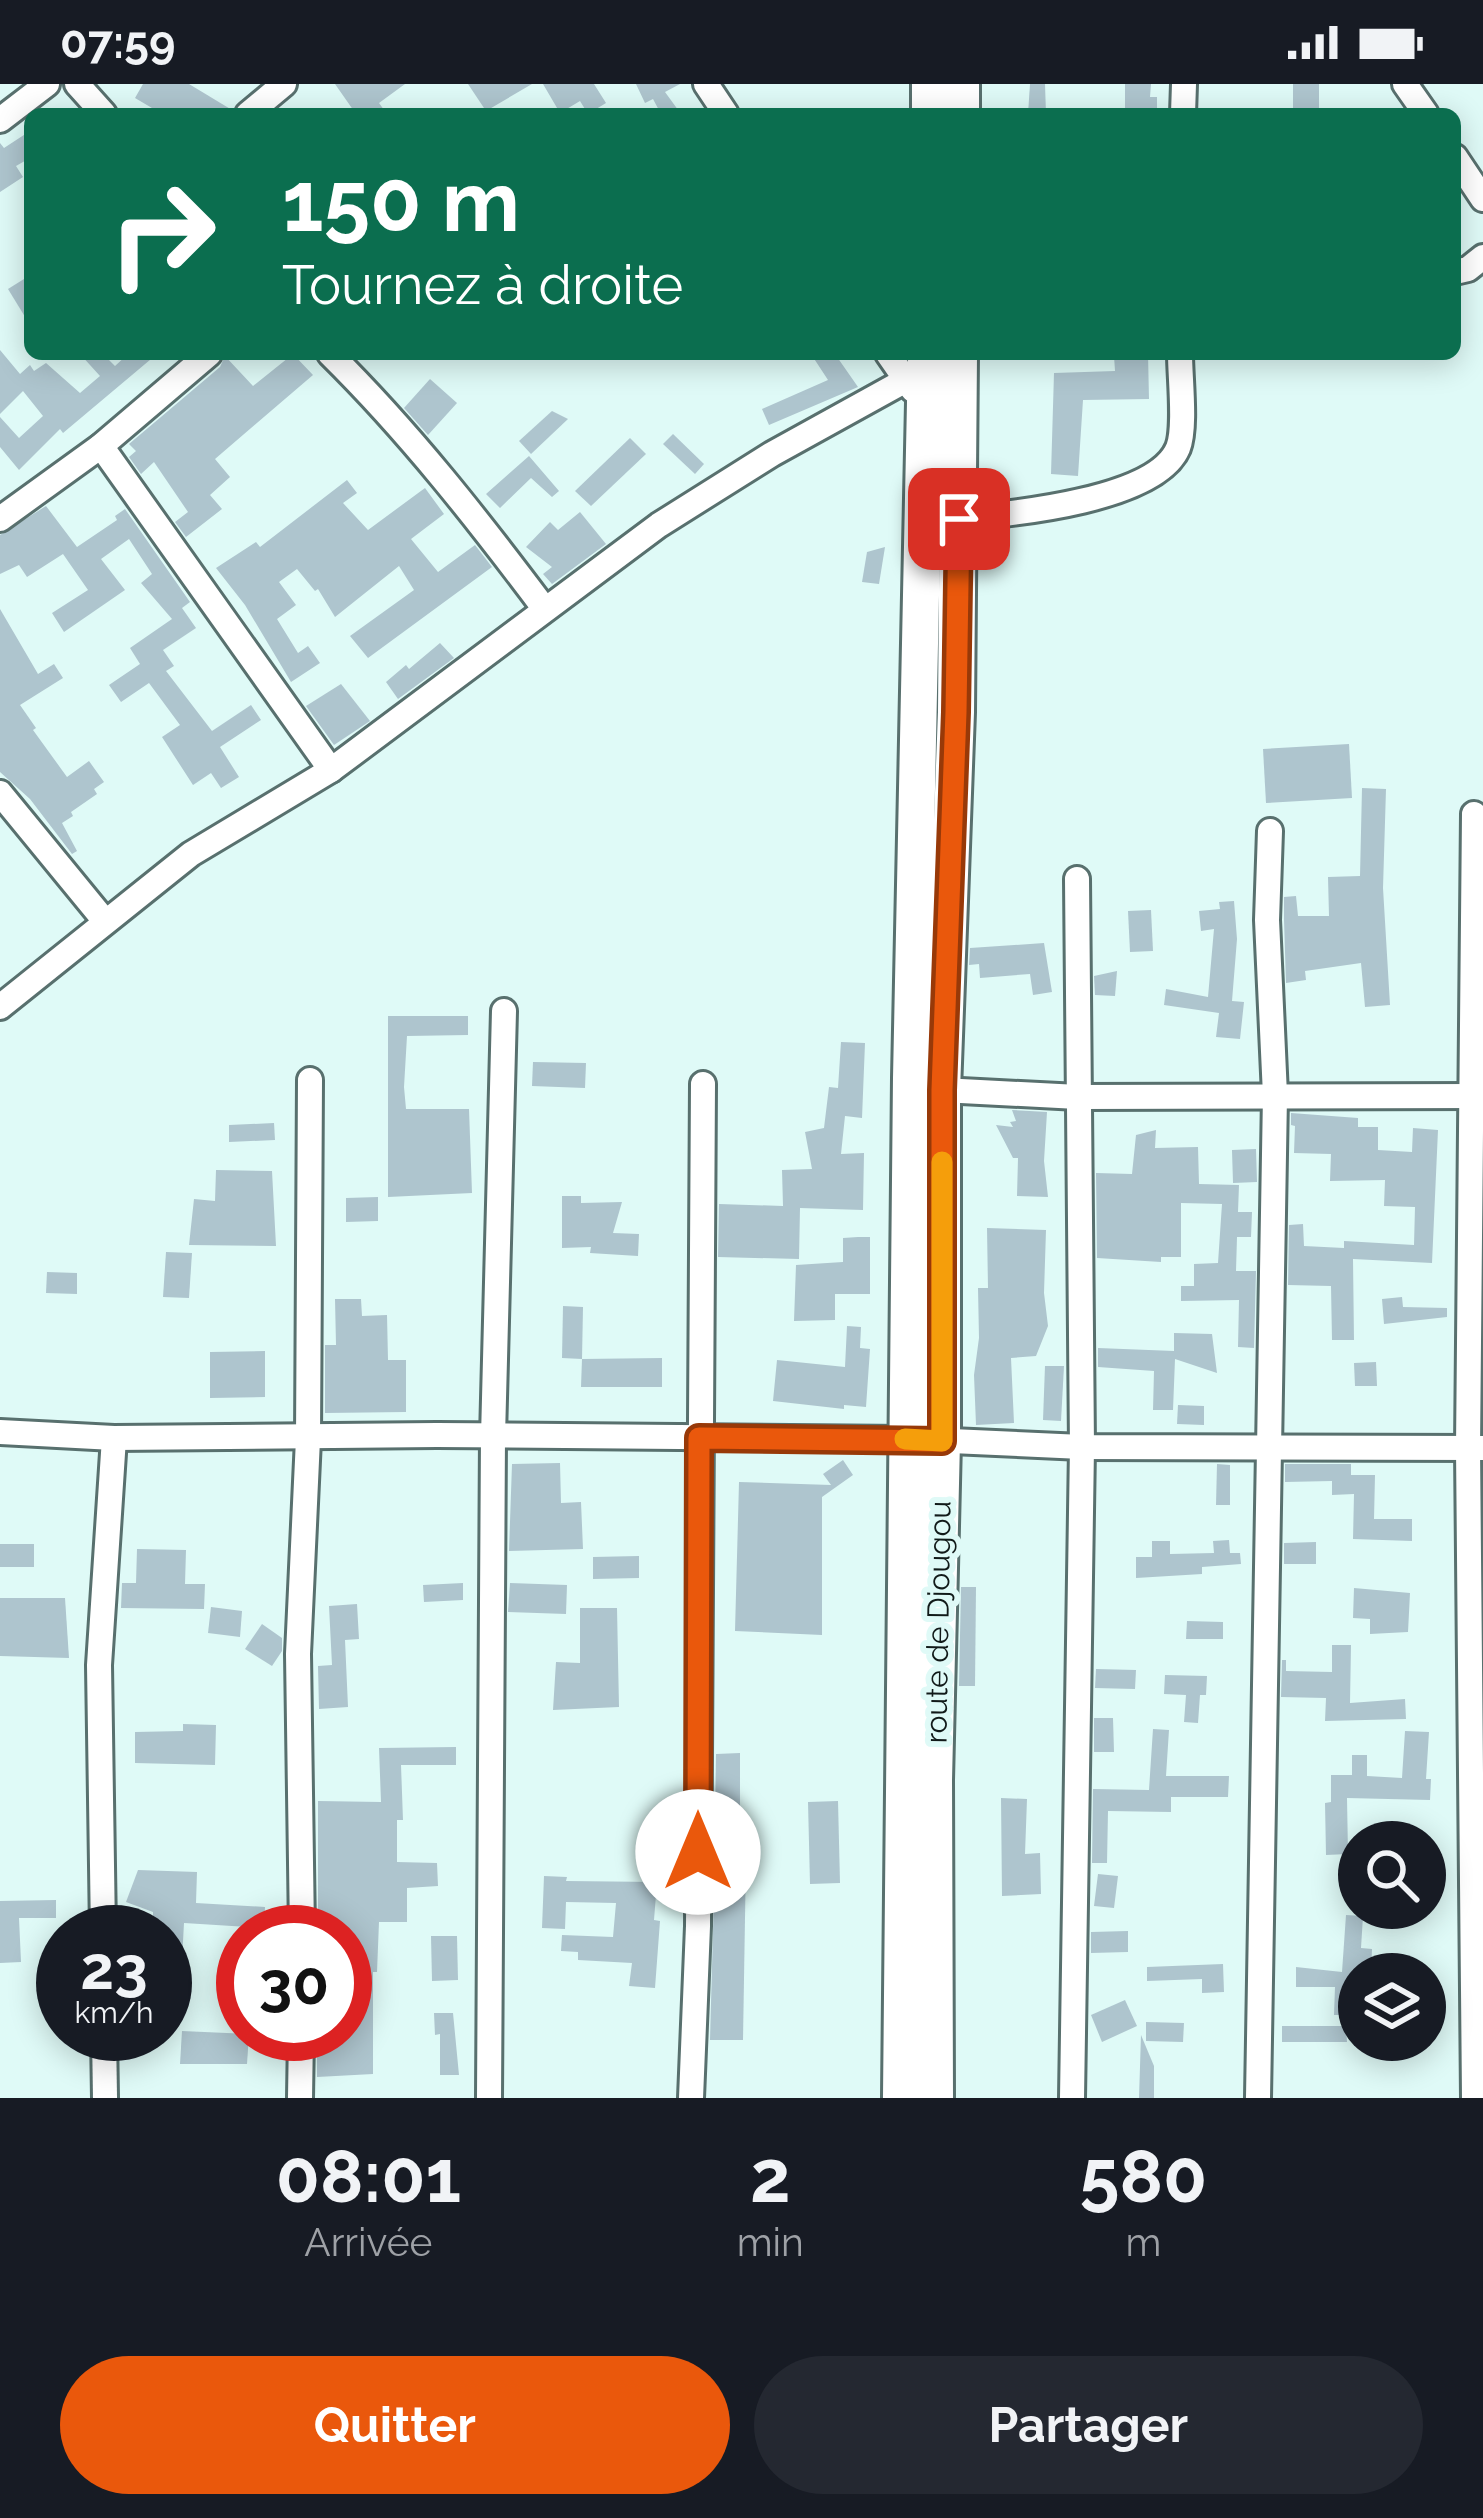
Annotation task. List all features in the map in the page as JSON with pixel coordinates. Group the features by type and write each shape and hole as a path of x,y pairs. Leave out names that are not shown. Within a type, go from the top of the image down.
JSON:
{"highway":[{"name":"route de Djougou","path":"901,2098 956,712 959,360"},
{"name":"route de Djougou","path":"919,380 925,1440 934,1780 935,2098"}],"street":[{"path":"0,120 47,84"},
{"path":"77,84 99,108"},
{"path":"254,108 276,86"},
{"path":"1461,166 1483,199"},
{"path":"0,519 101,446 202,360"},
{"path":"336,360 374,397 490,535 544,608"},
{"path":"0,1006 191,854 331,770 659,525 772,454 919,380 895,360"},
{"path":"959,519 1023,513 1108,493 1150,476 1170,461 1180,445 1180,360"},
{"path":"101,446 331,770"},
{"path":"0,793 104,920"},
{"path":"1474,814 1478,1096 1474,2098"},
{"path":"1258,2098 1275,1095 1267,920 1270,831"},
{"path":"1072,2098 1082,1447 1077,879"},
{"path":"489,2098 493,1437 504,1011"},
{"path":"302,1905 298,1654 308,1439 310,1080"},
{"path":"691,2098 698,1926 703,1084"},
{"path":"942,1090 1078,1096 1478,1096"},
{"path":"0,1432 114,1438 699,1438 1082,1447 1475,1448"},
{"path":"103,1905 99,1665 114,1438"},
{"path":"104,2061 105,2098"},
{"path":"300,2098 301,2061"}],"building":[{"path":"143,84 189,84 229,108 152,108 135,98"},
{"path":"335,84 405,84 379,103 383,108 352,108"},
{"path":"468,84 532,84 491,108 484,108"},
{"path":"543,84 594,84 606,103 584,108 580,101 557,108"},
{"path":"636,84 680,84 665,92 677,108 658,108 653,99 645,103"},
{"path":"1030,84 1045,84 1046,108 1028,108"},
{"path":"1125,84 1151,84 1150,97 1157,97 1157,108 1125,108"},
{"path":"1293,84 1319,84 1319,108 1293,108"},
{"path":"24,135 24,161 16,166 23,177 0,192 0,143 4,148"},
{"path":"24,279 24,315 8,289"},
{"path":"0,350 20,374 30,365 34,371 46,363 80,393 100,376 85,360 109,360 115,366 122,360 150,360 63,433 60,429 19,470 0,447 0,417 19,438 43,416 23,391 0,414"},
{"path":"223,360 229,360 253,386 286,360 299,360 313,375 215,459 230,477 210,495 222,509 186,537 175,522 188,512 154,462 141,474 129,457 136,451 129,444"},
{"path":"815,360 839,360 858,387 769,425 762,409 828,380"},
{"path":"1114,360 1148,360 1149,399 1083,400 1078,476 1051,474 1054,373 1115,371"},
{"path":"430,379 457,403 428,435 404,408"},
{"path":"552,411 568,419 531,454 519,441"},
{"path":"673,434 704,464 695,474 663,444"},
{"path":"630,438 646,454 591,506 575,491"},
{"path":"529,456 559,491 552,497 531,478 500,508 486,494"},
{"path":"347,480 357,493 343,503 368,530 425,488 444,514 411,539 438,572 475,545 492,567 368,658 350,636 414,590 399,566 335,617 318,589 297,569 279,582 296,605 277,619 298,653 308,646 320,663 291,682 245,605 216,568 256,542 260,547"},
{"path":"46,506 77,547 117,520 115,516 125,509 190,602 182,608 196,628 163,650 174,666 166,671 212,731 251,705 261,720 220,747 239,777 221,788 211,773 193,785 162,737 180,725 149,683 121,702 109,685 140,664 130,648 172,619 141,583 152,574 129,539 101,559 125,590 64,632 52,613 88,590 63,554 27,577 19,565 0,574 0,535"},
{"path":"580,512 606,544 552,584 543,574 552,567 526,547 550,522 558,530"},
{"path":"885,547 879,584 862,582 867,552"},
{"path":"0,609 38,674 54,664 63,678 20,705 33,730 67,777 89,761 104,782 94,789 97,794 62,823 77,851 72,854 30,799 0,772"},
{"path":"440,643 454,658 398,699 386,682"},
{"path":"341,684 370,721 334,745 306,706"},
{"path":"1349,744 1352,798 1266,803 1263,749"},
{"path":"1362,788 1386,789 1383,888 1390,1005 1365,1007 1361,963 1305,971 1306,980 1286,983 1284,920 1284,897 1296,896 1298,916 1329,916 1328,877 1360,876"},
{"path":"1234,901 1237,939 1232,1001 1244,1002 1240,1039 1216,1037 1219,1013 1164,1005 1166,989 1208,997 1214,929 1201,931 1199,911 1220,909 1219,902"},
{"path":"1151,910 1153,951 1130,952 1128,911"},
{"path":"1044,943 1052,992 1033,995 1030,974 980,978 979,964 969,965 970,948"},
{"path":"1117,971 1115,996 1095,995 1094,976"},
{"path":"388,1016 468,1016 468,1035 407,1036 404,1087 406,1109 469,1109 472,1193 388,1197"},
{"path":"841,1042 865,1043 862,1118 845,1116 841,1154 864,1153 863,1210 800,1208 799,1259 718,1257 719,1204 783,1206 782,1170 812,1169 805,1132 824,1128 829,1087 838,1088"},
{"path":"533,1062 586,1063 585,1088 532,1086"},
{"path":"1012,1110 1047,1112 1048,1197 1017,1196 1018,1158 1013,1158 996,1125 1013,1127"},
{"path":"1291,1113 1358,1118 1358,1127 1378,1127 1378,1150 1412,1152 1413,1128 1438,1130 1432,1263 1353,1259 1354,1340 1332,1340 1331,1286 1288,1285 1289,1225 1303,1224 1304,1246 1344,1248 1344,1241 1414,1245 1415,1207 1384,1206 1385,1180 1330,1181 1331,1154 1294,1153"},
{"path":"274,1123 275,1140 229,1142 229,1125"},
{"path":"1156,1130 1155,1148 1198,1147 1199,1184 1239,1185 1238,1212 1252,1212 1251,1237 1237,1237 1236,1271 1256,1271 1254,1348 1238,1347 1239,1300 1181,1301 1181,1286 1194,1286 1194,1264 1218,1263 1222,1204 1181,1203 1181,1257 1161,1257 1161,1262 1097,1258 1096,1173 1132,1174 1136,1135"},
{"path":"1256,1149 1257,1182 1233,1183 1232,1150"},
{"path":"216,1170 272,1171 276,1246 189,1245 194,1199 215,1201"},
{"path":"562,1196 581,1196 581,1203 622,1202 613,1233 639,1234 638,1256 590,1253 591,1247 562,1248"},
{"path":"378,1197 378,1221 346,1222 346,1198"},
{"path":"987,1228 1046,1230 1048,1326 1036,1356 1011,1358 1014,1423 976,1425 978,1288 988,1288"},
{"path":"870,1237 870,1294 835,1294 835,1320 794,1321 796,1265 843,1262 843,1238"},
{"path":"166,1252 192,1253 189,1298 163,1297"},
{"path":"47,1272 77,1273 77,1294 46,1293"},
{"path":"1402,1297 1403,1307 1447,1308 1447,1317 1384,1324 1382,1299"},
{"path":"335,1299 361,1299 362,1316 387,1315 388,1360 406,1360 406,1412 325,1413 325,1345 336,1345"},
{"path":"563,1306 583,1307 582,1359 562,1358"},
{"path":"847,1326 861,1327 860,1348 870,1349 866,1407 773,1401 777,1360 845,1367"},
{"path":"1174,1333 1212,1334 1217,1373 1175,1359 1173,1410 1153,1410 1154,1371 1098,1367 1098,1348 1174,1351"},
{"path":"265,1351 265,1397 210,1398 210,1352"},
{"path":"662,1358 662,1387 581,1387 582,1359"},
{"path":"1376,1362 1377,1386 1355,1386 1354,1363"},
{"path":"1045,1366 1064,1366 1061,1421 1043,1420"},
{"path":"1178,1405 1204,1406 1204,1425 1177,1424"},
{"path":"843,1460 853,1475 822,1497 822,1635 735,1631 739,1482 831,1485 823,1474"},
{"path":"560,1463 561,1503 581,1502 583,1549 509,1551 512,1464"},
{"path":"1217,1464 1230,1465 1230,1505 1216,1505"},
{"path":"1285,1464 1351,1464 1351,1475 1375,1475 1374,1519 1412,1519 1412,1541 1353,1539 1354,1494 1332,1495 1332,1481 1285,1482"},
{"path":"1229,1540 1230,1553 1240,1553 1241,1564 1202,1567 1202,1574 1136,1578 1136,1557 1152,1557 1152,1541 1170,1541 1170,1554 1214,1553 1213,1541"},
{"path":"1316,1542 1316,1564 1284,1564 1284,1543"},
{"path":"0,1544 34,1544 34,1567 0,1567"},
{"path":"137,1549 186,1550 185,1584 205,1584 204,1609 121,1608 122,1583 136,1583"},
{"path":"639,1556 639,1578 593,1579 593,1557"},
{"path":"463,1583 463,1600 424,1602 423,1585"},
{"path":"510,1583 567,1585 566,1614 508,1612"},
{"path":"961,1587 976,1587 975,1686 959,1686"},
{"path":"1354,1588 1410,1593 1408,1632 1370,1634 1370,1619 1353,1618"},
{"path":"0,1598 65,1598 69,1658 0,1656"},
{"path":"357,1604 359,1639 345,1640 348,1707 319,1709 318,1666 332,1665 329,1606"},
{"path":"211,1607 242,1611 240,1637 208,1633"},
{"path":"580,1608 617,1608 619,1707 553,1710 556,1662 580,1663"},
{"path":"1187,1621 1223,1622 1223,1639 1186,1639"},
{"path":"262,1624 282,1638 282,1651 272,1666 245,1649"},
{"path":"1332,1645 1351,1645 1350,1703 1405,1699 1406,1719 1325,1721 1326,1698 1281,1697 1282,1660 1286,1660 1286,1671 1332,1672"},
{"path":"1096,1669 1136,1670 1135,1689 1095,1688"},
{"path":"1165,1675 1207,1676 1198,1723 1184,1722 1186,1695 1164,1694"},
{"path":"1094,1718 1113,1718 1114,1752 1094,1752"},
{"path":"183,1724 216,1725 215,1765 135,1763 135,1732 183,1731"},
{"path":"1153,1729 1169,1730 1166,1776 1229,1776 1228,1797 1171,1797 1171,1812 1108,1811 1107,1863 1092,1863 1093,1789 1149,1790"},
{"path":"1405,1731 1429,1732 1426,1779 1431,1779 1430,1800 1347,1798 1347,1821 1338,1821 1338,1854 1326,1855 1325,1803 1331,1802 1331,1775 1352,1775 1352,1755 1367,1755 1367,1776 1402,1778"},
{"path":"456,1747 456,1765 401,1765 403,1820 397,1820 397,1862 437,1863 438,1886 407,1888 407,1922 379,1922 377,1972 373,1972 373,2074 317,2077 317,2061 372,2061 372,1905 318,1905 318,1801 381,1802 379,1748"},
{"path":"740,1753 740,1817 715,1818 716,1754"},
{"path":"1001,1798 1027,1799 1025,1854 1040,1853 1041,1894 1002,1896"},
{"path":"838,1801 840,1883 810,1884 808,1802"},
{"path":"715,1857 746,1857 743,2040 710,2040"},
{"path":"138,1870 197,1872 196,1903 230,1905 216,1905 216,1925 192,1924 192,1905 126,1902"},
{"path":"1098,1874 1118,1876 1114,1908 1094,1906"},
{"path":"544,1876 567,1877 566,1881 657,1882 654,1920 660,1921 655,1988 629,1986 632,1963 578,1960 578,1952 561,1951 562,1935 613,1937 616,1903 566,1902 565,1929 542,1928"},
{"path":"56,1900 56,1905 36,1905 36,1918 19,1918 21,1962 0,1963 0,1901"},
{"path":"1345,1929 1362,1929 1361,1948 1372,1949 1372,1953 1343,1953"},
{"path":"1128,1931 1128,1952 1091,1953 1091,1932"},
{"path":"431,1936 457,1936 458,1980 432,1981"},
{"path":"1223,1964 1224,1992 1202,1993 1202,1979 1147,1981 1147,1967"},
{"path":"1296,1967 1338,1972 1338,2015 1334,2015 1335,1987 1296,1987"},
{"path":"1125,2000 1137,2026 1102,2042 1091,2015"},
{"path":"434,2013 453,2013 459,2075 440,2075 440,2034 435,2035"},
{"path":"1146,2022 1184,2023 1183,2042 1146,2041"},
{"path":"1282,2026 1338,2026 1338,2042 1282,2042"},
{"path":"192,2031 216,2033 216,2061 247,2061 247,2064 180,2064 192,2061"},
{"path":"1141,2035 1154,2066 1154,2098 1139,2098"}],"slow traffic":[{"path":"905,1439 942,1441 942,1162"}],"route":[{"path":"698,1852 699,1438 942,1441 942,1090 959,519"}]}
